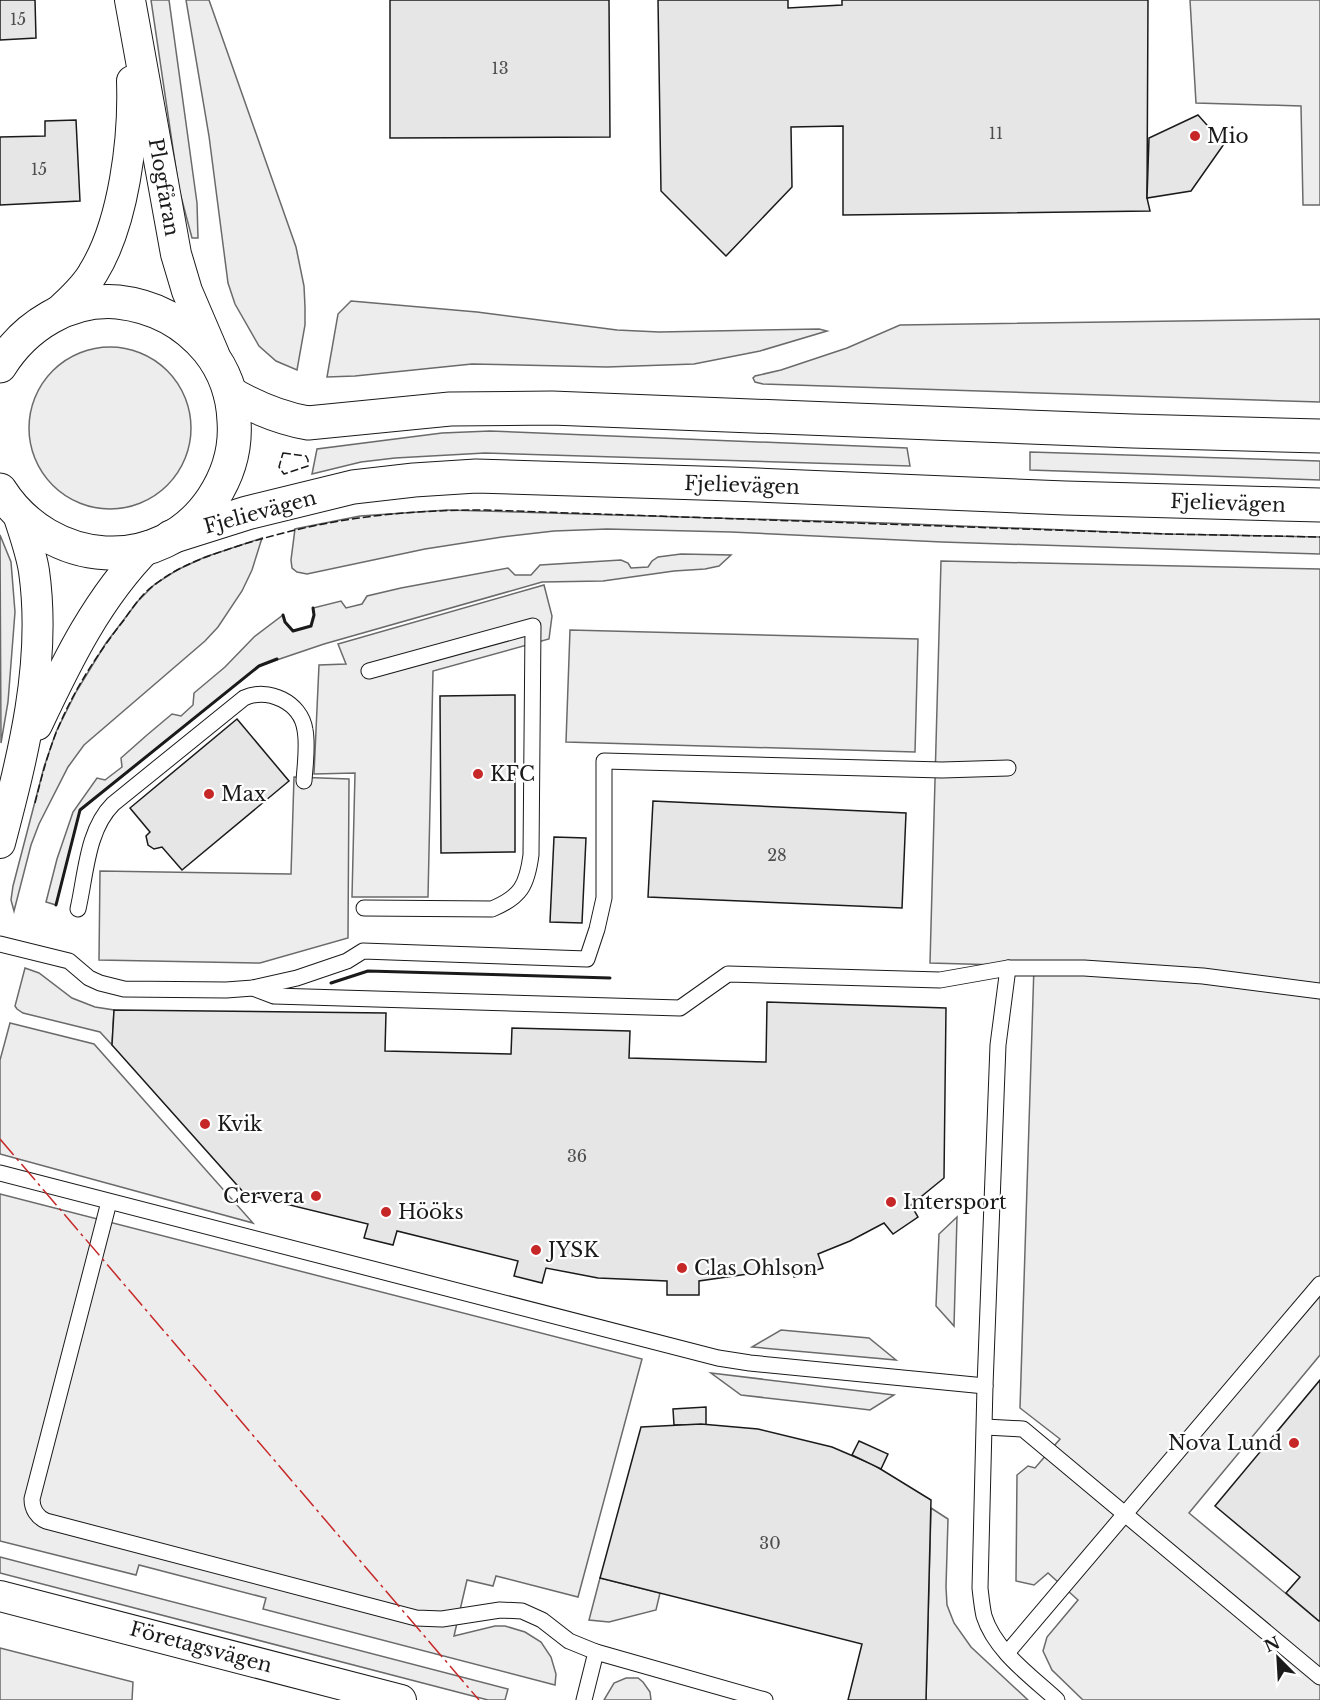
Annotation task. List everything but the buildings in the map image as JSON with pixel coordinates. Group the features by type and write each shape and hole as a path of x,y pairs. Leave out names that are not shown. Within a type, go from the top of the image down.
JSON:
{"main road":[{"name":"Fjelievägen","path":"0,338 84,304 113,302 142,306 156,311 182,325 203,344 225,381 234,409 234,443 226,475 209,504 185,527 160,542"},
{"name":"Fjelievägen","path":"0,366 16,343 47,319"},
{"name":"Fjelievägen","path":"225,381 263,410 290,420 308,423 450,409 552,408 1132,431 1320,436"},
{"name":"Fjelievägen","path":"9,502 29,524 53,540 85,551 120,553 247,513 353,488 414,480 476,477 1320,505"}],"street":[{"name":"Plogfåran","path":"47,319 78,293 93,273 105,249 117,212 127,164 133,101 130,0"},
{"name":"Plogfåran","path":"130,0 176,254 187,291 225,381"},
{"path":"0,843 23,755 34,679 37,598 34,569 9,502"},
{"path":"23,755 64,667 92,618 114,585 160,542"},
{"name":"Företagsvägen","path":"0,1596 401,1700"}],"lane":[{"path":"364,908 492,909 506,903 523,887 529,874 531,855 534,626 369,671"},
{"path":"78,909 94,832 102,816 113,804 244,698 261,693 274,696 290,705 302,718 306,730 304,781"},
{"path":"0,944 69,961 89,978 112,987 226,990 253,988 297,978 347,961 363,951 587,959 604,898 604,761 942,770 1008,768"},
{"path":"253,988 274,996 680,1008 728,974 940,980 1008,968 1084,968 1203,976 1320,991"},
{"path":"1008,968 998,1045 980,1588 984,1616 996,1640 1057,1700"},
{"path":"0,1173 718,1358 985,1386"},
{"path":"109,1202 32,1498 33,1509 40,1517 46,1521 416,1618 442,1619 500,1610 522,1611 542,1620 569,1641 597,1652 765,1700"},
{"path":"1007,1653 1320,1284"},
{"path":"985,1427 1023,1430 1320,1677"},
{"path":"584,1700 597,1652"}],"shaded area":[{"path":"151,0 169,0 197,203 198,238 192,238 179,189"},
{"path":"186,0 209,0 296,247 304,286 305,307 305,325 297,370 276,361 259,346 235,304 228,283 209,136"},
{"path":"1190,0 1320,0 1320,205 1303,205 1301,106 1196,103"},
{"path":"351,301 477,312 617,330 659,332 819,329 827,331 760,351 694,364 607,367 472,364 327,377 338,314"},
{"path":"1320,319 1320,402 763,384 755,382 753,378 847,348 900,325"},
{"path":"110,347 126,348 141,353 168,370 185,397 190,412 190,444 185,459 168,486 141,503 126,508 110,509 94,508 79,503 52,486 35,459 30,444 29,428 30,412 35,397 52,370 79,353 94,348"},
{"path":"490,431 907,448 910,466 485,453 361,462 312,474 317,449 442,433"},
{"path":"1030,452 1320,461 1320,480 1030,470"},
{"path":"447,510 1320,537 1320,554 607,529 554,531 502,537 425,549 307,574 297,572 292,568 295,529 360,516"},
{"path":"0,535 11,562 15,612 8,702 1,743"},
{"path":"262,538 252,570 242,591 218,627 205,641 84,745 68,767 31,845 14,911 11,900 13,886 44,767 56,732 76,692 106,643 138,601 155,584 177,570 205,557"},
{"path":"681,554 731,555 719,566 705,569 603,581 542,582 324,644 259,666 80,810 56,905 46,902 57,859 73,812 97,778 105,780 122,767 121,758 172,714 181,716 193,705 194,693 225,667 254,637 283,615 285,622 293,631 311,626 313,608 341,601 346,608 362,604 367,596 401,588 508,568 515,575 531,575 540,565 621,560 628,563 631,568 648,567 658,557"},
{"path":"941,561 1320,569 1320,1355 1189,1513 1320,1622 1320,1700 1083,1700 1052,1670 1043,1651 1047,1637 1078,1600 1048,1573 1034,1585 1016,1581 1017,1475 1028,1466 1035,1468 1060,1439 1020,1408 1034,966 930,963"},
{"path":"544,585 552,616 549,639 433,671 428,897 352,897 355,773 314,774 319,665 346,664 338,644"},
{"path":"570,630 918,639 915,752 566,742"},
{"path":"294,777 349,779 348,938 260,963 99,960 100,871 291,874"},
{"path":"25,968 39,973 72,998 95,1007 114,1010 112,1045 100,1032 23,1013 17,1009 15,1006"},
{"path":"10,1023 94,1044 253,1223 0,1154 0,1060"},
{"path":"0,1194 642,1359 578,1597 496,1576 493,1586 467,1580 454,1636 495,1626 505,1626 525,1632 541,1642 551,1657 556,1674 555,1685 263,1609 266,1598 139,1565 136,1575 0,1541"},
{"path":"957,1217 954,1326 936,1306 939,1234"},
{"path":"781,1330 869,1338 896,1360 752,1347"},
{"path":"711,1373 894,1395 870,1410 741,1395"},
{"path":"931,1508 948,1519 947,1605 954,1623 971,1647 1028,1700 926,1700"},
{"path":"0,1557 508,1689 505,1700 488,1700 0,1573"},
{"path":"600,1578 660,1593 656,1610 609,1622 589,1620"},
{"path":"0,1648 133,1682 132,1700 0,1700"},
{"path":"626,1678 638,1678 643,1682 650,1692 651,1700 604,1700 614,1683"}],"fence":[{"path":"283,453 306,456 308,466 284,474 279,467 283,453"},
{"path":"35,803 44,768 62,718 104,646 147,591 185,566 235,547 298,529 390,514 486,510 1166,534 1320,537"}],"wall":[{"path":"283,615 285,622 293,631 311,626 313,608"},
{"path":"56,905 80,810 259,666 277,659"},
{"path":"331,983 368,971 610,978"}],"power":[{"path":"0,1139 479,1700"}],"place":[{"name":"Mio","path":"1195,136"},
{"name":"KFC","path":"478,774"},
{"name":"Max","path":"209,794"},
{"name":"Kvik","path":"205,1124"},
{"name":"Cervera","path":"316,1196"},
{"name":"Intersport","path":"891,1202"},
{"name":"Hööks","path":"386,1212"},
{"name":"JYSK","path":"536,1250"},
{"name":"Clas Ohlson","path":"682,1268"},
{"name":"Nova Lund","path":"1294,1443"}]}
